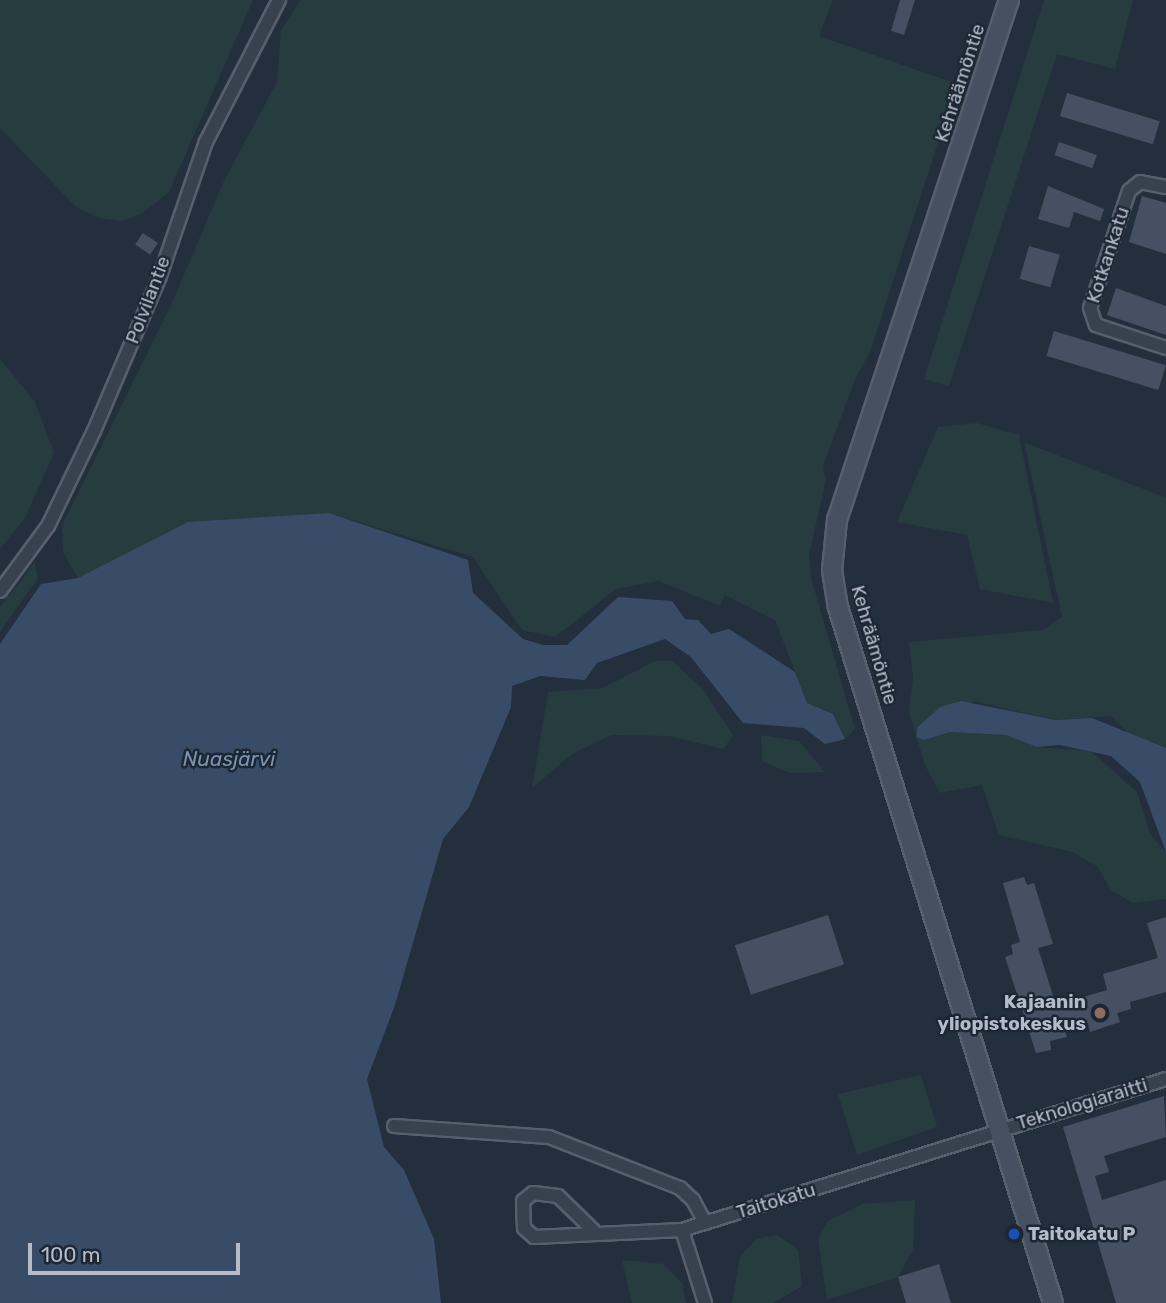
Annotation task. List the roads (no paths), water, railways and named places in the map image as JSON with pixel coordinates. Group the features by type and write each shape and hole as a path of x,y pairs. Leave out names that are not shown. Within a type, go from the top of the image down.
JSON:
{"street":[{"name":"Polvilantie","path":"0,591 48,526 94,431 160,276 206,142 279,0"},
{"name":"Kehräämöntie","path":"1009,0 832,543 838,607 1054,1303"},
{"name":"Kotkankatu","path":"1166,187 1140,182 1129,191 1090,308 1096,325 1166,348"},
{"name":"Teknologiaraitti","path":"999,1130 1166,1079"},
{"path":"394,1126 549,1137 680,1188 693,1200 705,1223"},
{"name":"Taitokatu","path":"594,1231 558,1196 533,1192 523,1200 524,1228 534,1237 547,1239 594,1231 638,1234 682,1230 999,1130"},
{"path":"682,1230 705,1303"}],"water":[{"name":"Nuasjärvi","path":"329,513 468,560 473,593 523,639 543,645 567,645 618,597 672,601 685,619 698,620 711,634 729,629 795,672 807,703 833,714 845,739 825,744 804,728 743,723 691,657 665,639 597,663 585,680 540,676 512,686 511,707 469,807 443,839 395,1005 367,1079 384,1147 404,1170 434,1239 441,1303 0,1303 0,644 41,584 78,578 188,522"},
{"path":"961,701 1055,720 1092,718 1166,748 1166,852 1140,782 1111,756 1060,745 1037,747 1006,735 950,732 924,740 916,737 918,727 940,707"}],"place":[{"name":"Kajaanin yliopistokeskus","path":"1100,1013"},
{"name":"Taitokatu P","path":"1014,1234"}]}
